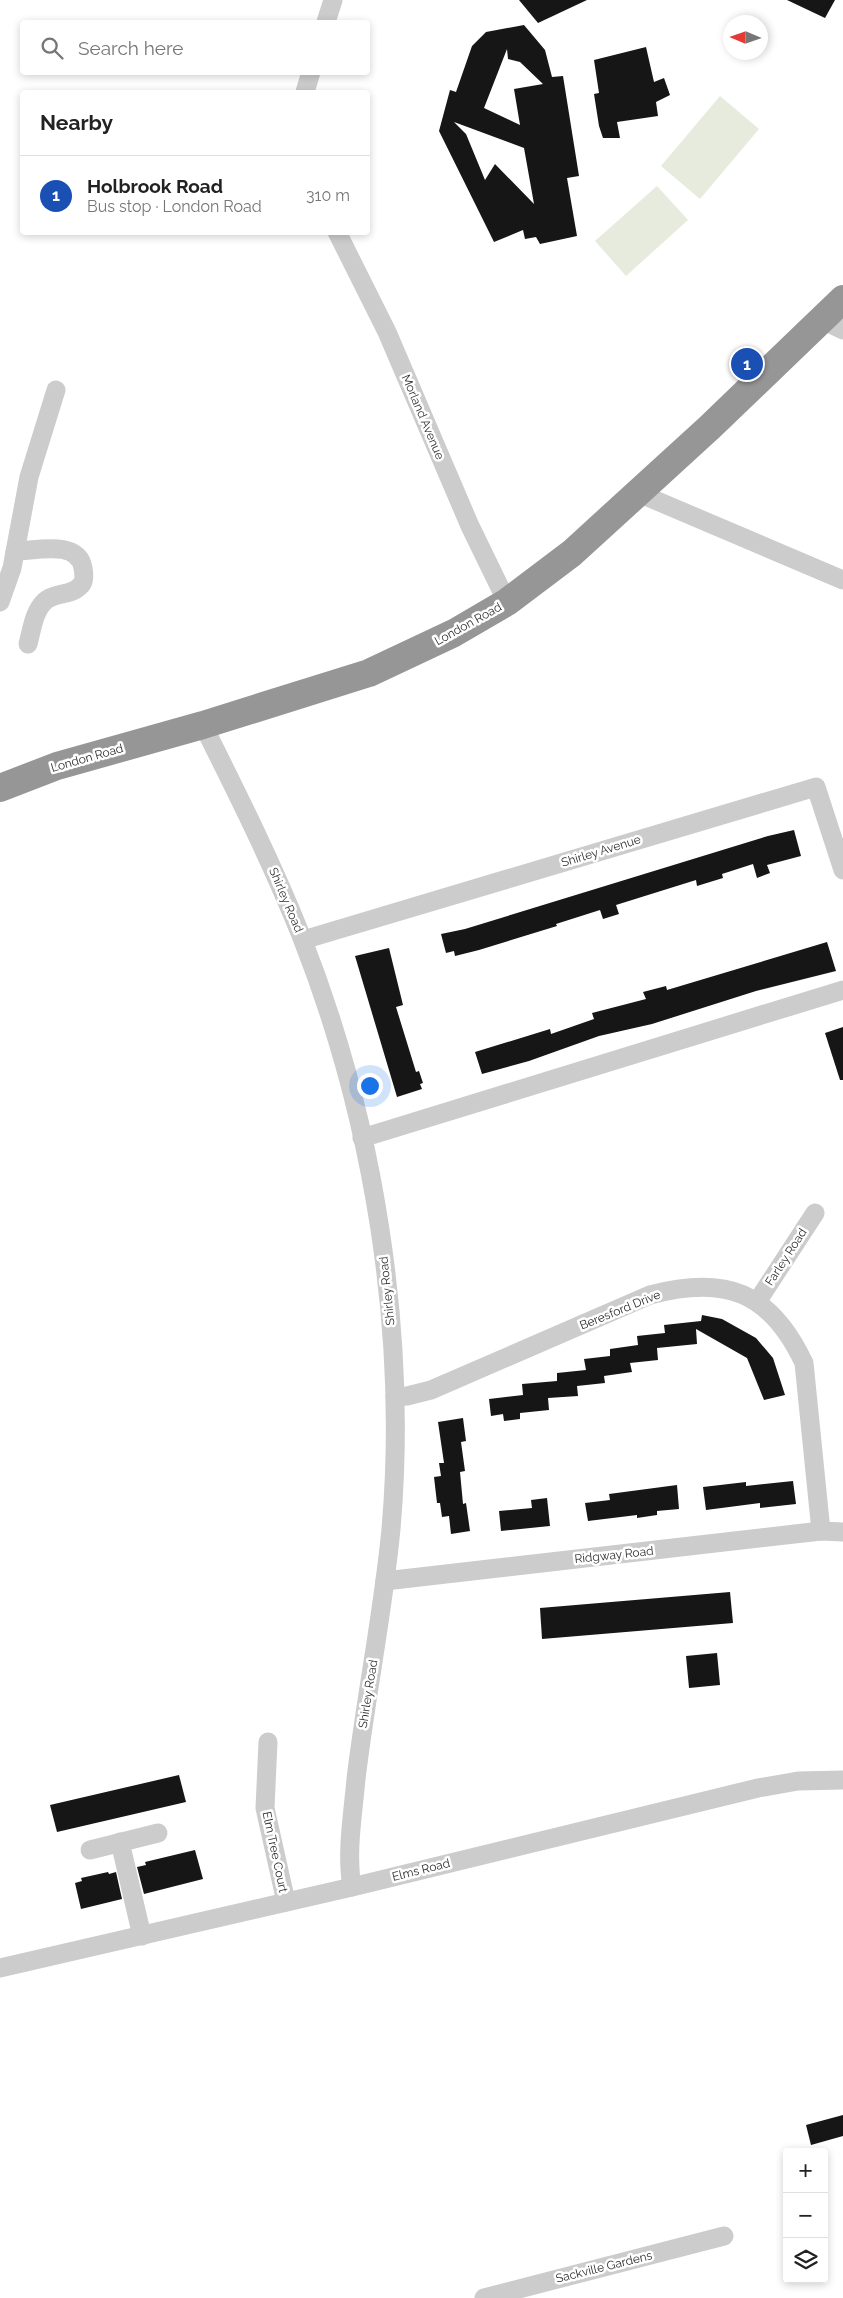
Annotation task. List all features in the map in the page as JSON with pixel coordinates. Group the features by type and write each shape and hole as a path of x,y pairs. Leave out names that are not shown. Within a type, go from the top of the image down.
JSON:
{"highway":[{"name":"London Road","path":"0,788 57,766 203,725 369,673 454,633 507,602 572,553 636,492 710,427 833,325 843,299"}],"street":[{"path":"327,20 333,0"},
{"path":"306,90 310,75"},
{"name":"Morland Avenue","path":"338,235 386,332 470,526 507,602"},
{"path":"0,602 12,568 29,477 56,390"},
{"path":"636,492 843,580"},
{"path":"15,551 41,549 71,551 79,558 84,570 83,581 80,586 70,592 46,599 39,608 28,644"},
{"name":"Shirley Road","path":"203,725 271,863 303,940 336,1037 362,1138 385,1267 395,1397 394,1480 385,1581 362,1728 354,1804 349,1872 352,1887"},
{"name":"Shirley Avenue","path":"303,940 816,787 843,870"},
{"path":"362,1138 843,990"},
{"name":"Farley Road","path":"757,1302 815,1213"},
{"name":"Beresford Drive","path":"395,1397 431,1390 650,1295 678,1288 703,1286 728,1289 757,1302 778,1319 793,1339 804,1363 821,1531"},
{"name":"Ridgway Road","path":"385,1581 821,1531 843,1532"},
{"name":"Elm Tree Court","path":"268,1742 265,1808 286,1902"},
{"name":"Elms Road","path":"0,1968 352,1887 758,1788 798,1781 843,1780"},
{"path":"90,1850 158,1833"},
{"path":"120,1842 142,1936"},
{"name":"Sackville Gardens","path":"484,2298 724,2236"}],"shaded area":[{"path":"720,96 759,129 700,199 661,166"},
{"path":"657,186 688,220 626,276 595,241"}],"building":[{"path":"519,0 587,0 538,23"},
{"path":"787,0 835,0 825,18"},
{"path":"524,25 545,50 552,77 563,76 579,176 567,178 577,236 540,244 536,237 525,239 523,230 494,242 439,131 450,90 456,92 472,46 486,32","holes":["507,49 508,59 520,62 543,84 514,89 520,125 484,108","454,122 524,148 534,204 495,164 485,180 466,134"]},
{"path":"646,47 654,82 664,78 670,95 656,102 658,116 617,122 620,138 603,138 599,126 594,94 599,93 594,60"},
{"path":"794,830 801,856 767,865 770,873 757,878 753,864 722,874 723,878 697,886 696,880 616,905 619,914 603,919 600,910 556,924 557,926 479,950 455,956 454,951 446,953 441,934 465,929 768,836"},
{"path":"827,942 836,971 756,991 652,1024 599,1036 529,1061 482,1074 475,1052 550,1029 551,1034 594,1019 592,1013 646,999 643,992 666,986 667,990"},
{"path":"389,948 403,1005 396,1007 416,1072 419,1071 423,1083 420,1084 422,1089 397,1097 355,956"},
{"path":"843,1027 843,1080 840,1080 825,1033"},
{"path":"702,1315 722,1319 756,1338 773,1358 785,1395 764,1400 747,1358 696,1329 697,1344 657,1348 658,1360 630,1363 632,1372 604,1376 605,1383 577,1386 578,1396 548,1398 549,1410 520,1413 520,1419 504,1421 503,1414 491,1416 489,1399 523,1395 522,1384 557,1381 557,1373 586,1370 584,1359 610,1356 610,1349 638,1345 637,1336 665,1333 664,1325 701,1321"},
{"path":"463,1418 466,1441 461,1442 465,1471 460,1472 463,1504 466,1503 470,1531 451,1534 449,1516 442,1517 440,1503 437,1503 434,1477 441,1476 439,1463 444,1463 438,1422"},
{"path":"793,1481 796,1504 760,1508 760,1503 706,1510 703,1487 746,1482 746,1486"},
{"path":"677,1485 679,1509 657,1511 657,1515 637,1518 637,1515 588,1521 585,1503 610,1500 609,1494"},
{"path":"547,1498 550,1526 501,1531 499,1511 532,1508 531,1500"},
{"path":"730,1592 733,1623 542,1639 540,1608"},
{"path":"717,1653 720,1685 689,1688 686,1656"},
{"path":"179,1775 186,1802 57,1832 50,1805"},
{"path":"195,1850 203,1879 144,1894 137,1867 146,1865 145,1862"},
{"path":"108,1872 109,1874 116,1872 122,1899 81,1909 75,1883 82,1881 81,1878"},
{"path":"843,2115 843,2136 811,2145 806,2125"}],"place":[{"name":"Holbrook Road","path":"747,364"}]}
